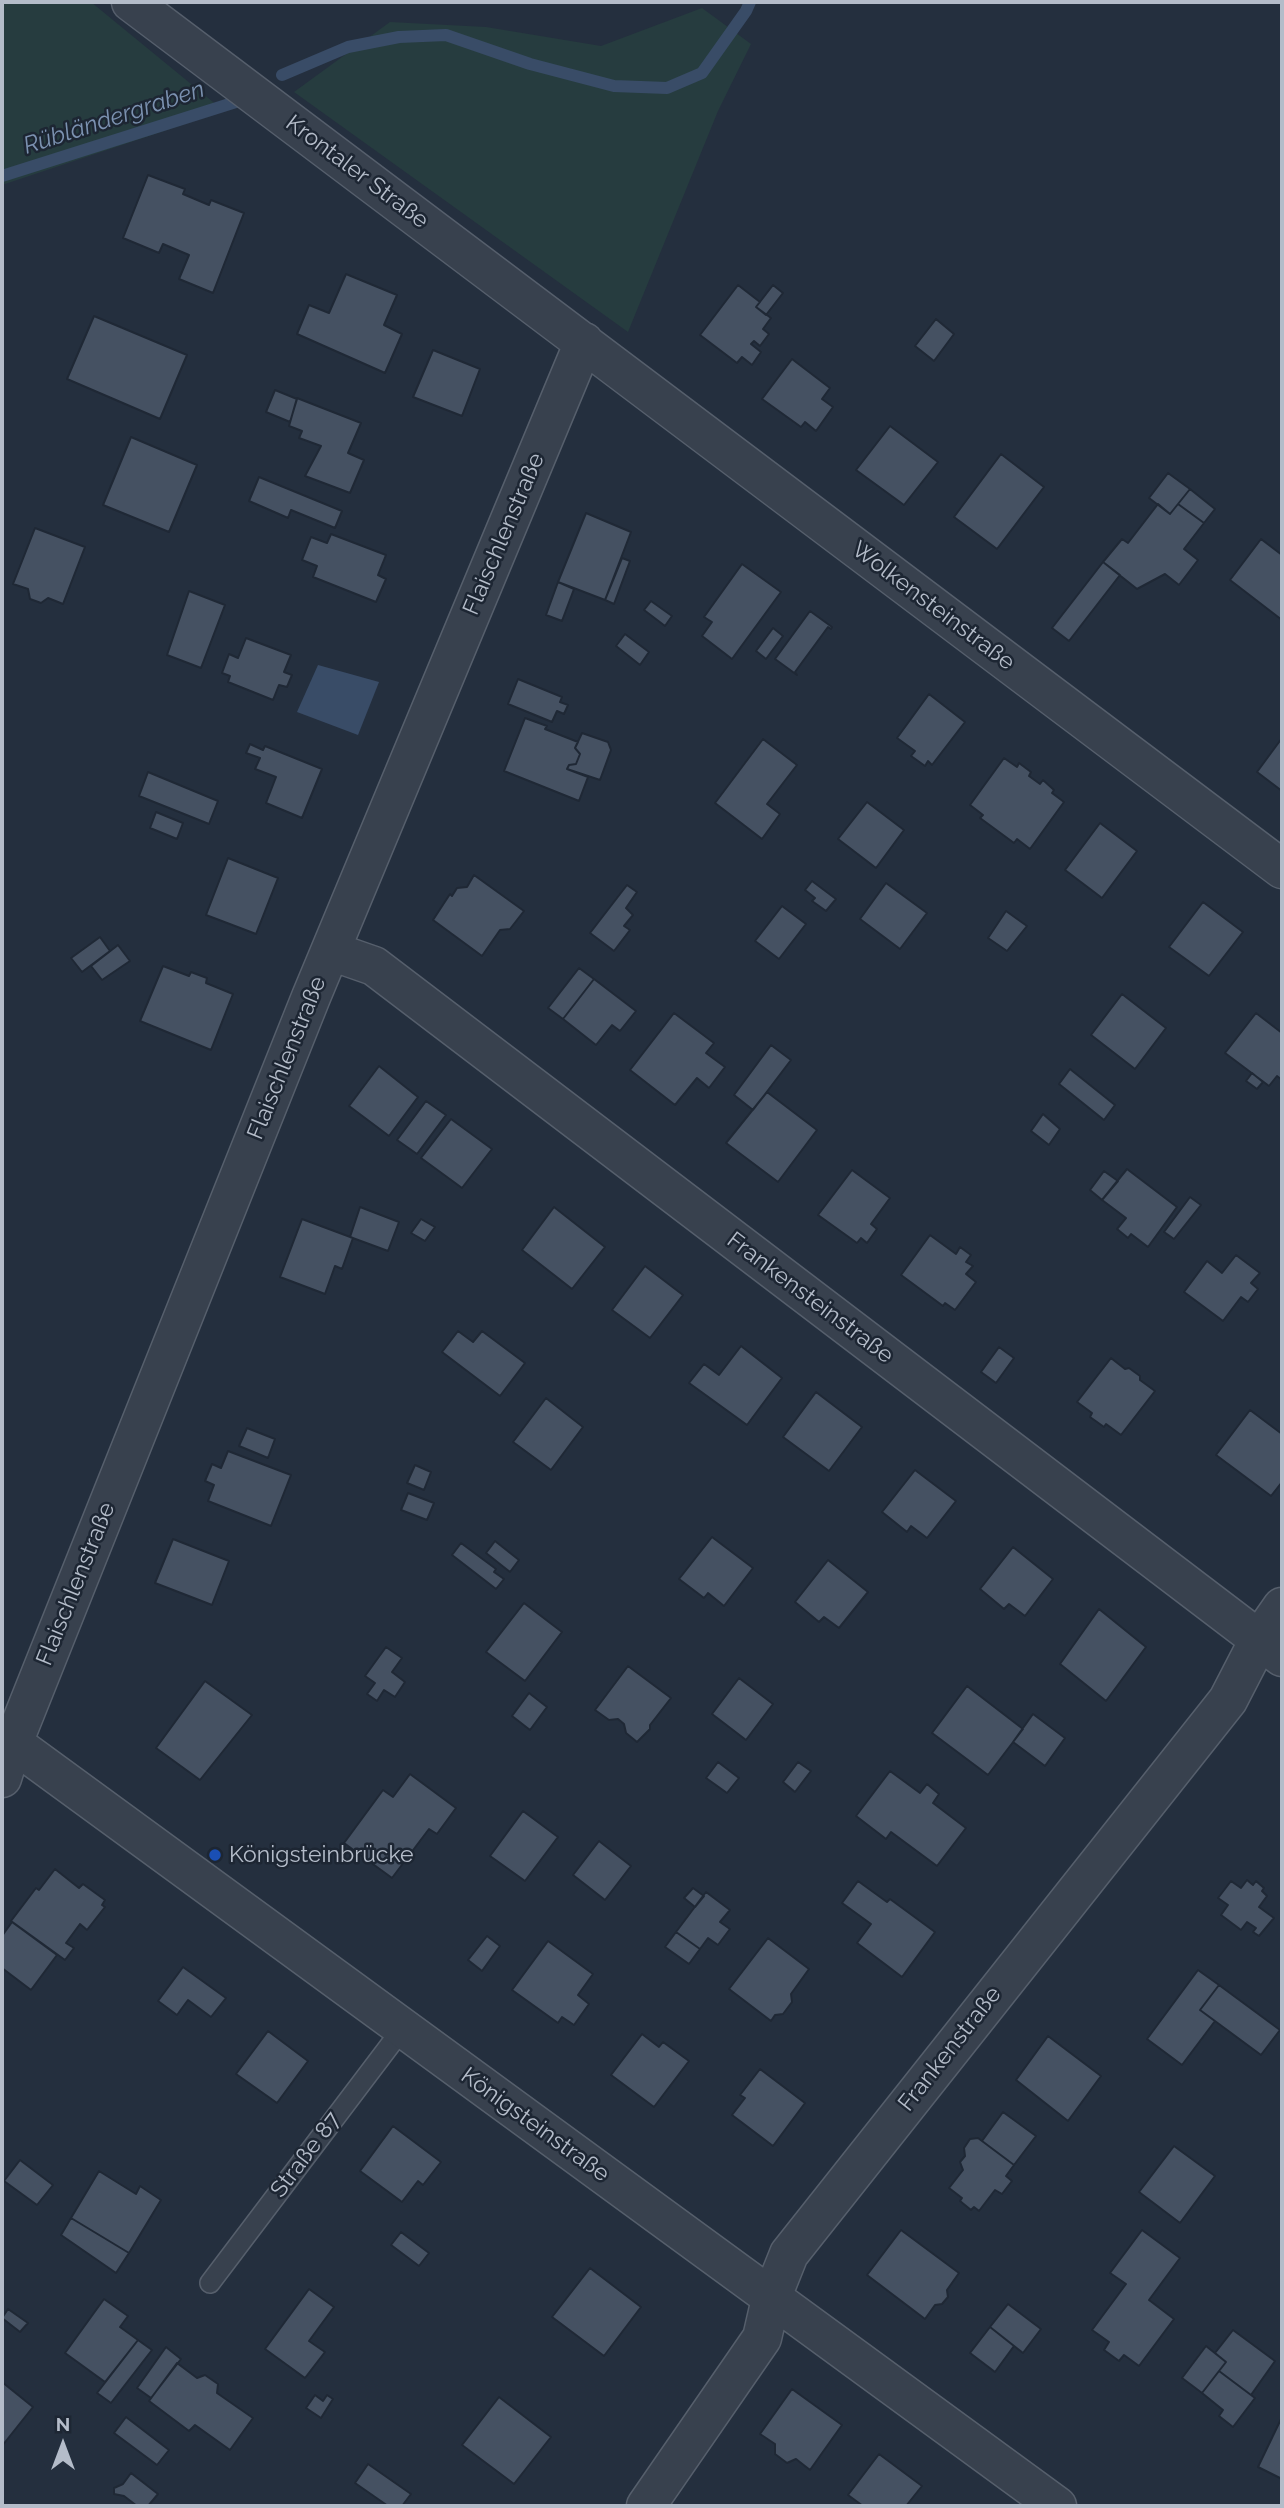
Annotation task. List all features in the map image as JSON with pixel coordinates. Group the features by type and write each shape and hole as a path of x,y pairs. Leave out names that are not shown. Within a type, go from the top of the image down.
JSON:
{"street":[{"name":"Krontaler Straße","path":"131,2 584,342"},
{"name":"Wolkensteinstraße","path":"584,342 1282,869"},
{"name":"Flaischlenstraße","path":"7,1760 331,951 584,342"},
{"name":"Frankensteinstraße","path":"331,951 374,966 1271,1648"},
{"name":"Frankenstraße","path":"646,2506 762,2338 771,2299 789,2254 1271,1648 1282,1607"},
{"name":"Königsteinstraße","path":"7,1760 403,2028 1057,2506"}],"lane":[{"name":"Straße 87","path":"210,2283 403,2028"}],"green space":[{"path":"2,2 91,2 224,111 2,185"},
{"path":"702,8 751,44 718,111 628,332 294,92 390,22 486,27 601,46"}],"water":[{"path":"318,665 379,682 358,735 297,712"}],"building":[{"path":"148,175 185,189 183,194 209,205 211,200 244,213 213,293 179,279 189,255 163,244 159,253 123,238"},
{"path":"346,274 397,295 384,325 402,334 385,373 297,334 309,305 329,313"},
{"path":"738,285 760,302 756,307 771,318 763,329 769,334 760,346 754,341 751,344 761,352 752,365 742,357 737,363 700,335"},
{"path":"773,285 783,293 766,315 756,307"},
{"path":"94,316 187,355 160,419 67,379"},
{"path":"936,319 954,334 934,361 915,346"},
{"path":"433,350 480,369 462,416 413,397"},
{"path":"792,359 830,388 822,399 833,407 816,431 805,422 801,427 762,399"},
{"path":"275,390 297,399 290,422 266,412"},
{"path":"297,398 361,423 348,453 364,460 350,493 305,476 321,446 299,438 302,431 289,426"},
{"path":"890,426 938,462 904,505 856,470"},
{"path":"131,437 197,465 169,532 103,505"},
{"path":"1001,454 1044,487 997,549 954,517"},
{"path":"1168,473 1190,489 1170,514 1149,498"},
{"path":"259,477 342,511 335,528 291,510 288,518 249,501"},
{"path":"1190,489 1215,509 1204,523 1178,504"},
{"path":"1158,504 1170,514 1178,504 1204,523 1184,549 1198,560 1179,585 1165,574 1137,589 1103,562 1122,539 1128,543"},
{"path":"586,513 631,532 605,600 558,582"},
{"path":"35,528 85,547 63,604 48,598 41,603 30,599 28,589 13,584"},
{"path":"331,534 386,555 378,575 386,579 376,602 313,577 317,566 302,560 311,537 327,543"},
{"path":"1261,539 1282,555 1282,620 1230,580"},
{"path":"622,558 630,561 614,604 605,600"},
{"path":"1103,562 1120,575 1069,641 1052,628"},
{"path":"742,564 781,592 732,659 702,636 712,622 704,617"},
{"path":"558,582 574,589 562,621 546,615"},
{"path":"189,591 225,605 201,668 167,655"},
{"path":"651,601 672,616 665,626 644,610"},
{"path":"810,611 832,627 828,627 795,672 797,675 775,659"},
{"path":"773,628 783,636 766,659 756,651"},
{"path":"625,634 649,652 640,665 616,646"},
{"path":"246,638 291,655 284,672 292,675 287,687 279,685 273,700 228,682 230,676 222,673 229,654 238,658"},
{"path":"518,679 562,697 560,702 568,705 564,714 557,711 552,722 508,704"},
{"path":"929,694 965,722 932,765 928,761 925,766 911,756 915,751 897,738"},
{"path":"525,718 578,742 575,748 580,754 576,764 569,765 567,769 588,777 579,801 504,771"},
{"path":"582,733 608,742 611,750 600,780 567,769 569,765 576,764 580,754 575,748"},
{"path":"1282,738 1282,791 1257,772"},
{"path":"763,739 797,765 767,804 780,814 762,839 715,803"},
{"path":"250,744 263,750 265,746 322,769 302,818 266,803 276,777 255,769 260,758 246,753"},
{"path":"1004,758 1017,767 1019,763 1031,772 1029,776 1040,784 1043,780 1054,790 1052,793 1064,802 1030,849 1017,839 1014,843 980,818 983,815 970,805"},
{"path":"148,772 218,801 209,824 139,796"},
{"path":"867,802 904,830 876,868 838,839"},
{"path":"156,812 183,823 177,839 150,828"},
{"path":"1100,823 1137,851 1102,898 1065,870"},
{"path":"228,858 278,878 256,934 206,915"},
{"path":"474,875 524,911 510,929 500,930 482,956 433,920 450,894 452,896 457,888 467,887"},
{"path":"812,881 836,899 826,911 812,901 815,898 805,890"},
{"path":"886,883 927,913 900,949 860,919"},
{"path":"627,885 637,892 626,908 633,915 624,926 630,930 614,951 590,933"},
{"path":"1203,902 1243,932 1209,976 1169,947"},
{"path":"782,906 806,924 779,959 755,941"},
{"path":"1006,911 1027,926 1007,951 988,938"},
{"path":"100,937 110,951 82,972 71,958"},
{"path":"118,945 130,961 102,980 91,966"},
{"path":"163,966 189,976 191,972 207,978 206,983 233,994 211,1050 140,1021"},
{"path":"579,968 594,979 563,1019 548,1008"},
{"path":"594,979 636,1011 620,1031 612,1025 596,1045 563,1019"},
{"path":"1122,994 1166,1028 1135,1069 1091,1035"},
{"path":"674,1013 714,1043 706,1053 725,1067 709,1088 697,1078 675,1105 630,1070"},
{"path":"1256,1013 1282,1033 1282,1080 1277,1076 1269,1086 1225,1053"},
{"path":"771,1045 791,1060 753,1110 734,1095"},
{"path":"379,1066 418,1097 389,1136 349,1106"},
{"path":"1070,1069 1115,1105 1104,1120 1059,1084"},
{"path":"1252,1073 1263,1082 1257,1089 1246,1081"},
{"path":"767,1092 817,1130 778,1182 726,1143"},
{"path":"426,1101 446,1115 417,1154 397,1140"},
{"path":"1043,1114 1060,1129 1049,1145 1031,1131"},
{"path":"451,1119 492,1149 462,1188 421,1158"},
{"path":"1127,1169 1177,1207 1148,1247 1131,1234 1128,1238 1117,1229 1126,1218 1102,1200"},
{"path":"852,1170 890,1198 871,1224 877,1229 867,1243 861,1238 857,1243 818,1215"},
{"path":"1104,1171 1118,1181 1102,1200 1090,1190"},
{"path":"1190,1197 1201,1205 1174,1239 1164,1232"},
{"path":"360,1207 399,1222 388,1251 350,1237"},
{"path":"554,1207 605,1247 572,1289 522,1250"},
{"path":"302,1219 353,1238 342,1269 335,1266 325,1294 280,1277"},
{"path":"421,1219 435,1227 425,1241 411,1233"},
{"path":"930,1235 956,1254 960,1247 971,1255 966,1262 973,1266 966,1274 976,1282 955,1310 945,1303 943,1306 901,1275"},
{"path":"1236,1255 1260,1273 1251,1283 1258,1289 1248,1302 1241,1297 1223,1321 1184,1292 1207,1261 1222,1273"},
{"path":"645,1266 683,1295 650,1338 612,1310"},
{"path":"458,1331 473,1342 482,1331 525,1363 500,1396 442,1352"},
{"path":"741,1346 782,1378 747,1425 689,1383 704,1364 719,1375"},
{"path":"999,1347 1014,1358 996,1383 981,1372"},
{"path":"1111,1358 1140,1376 1140,1380 1155,1391 1121,1435 1090,1417 1092,1413 1077,1402"},
{"path":"816,1392 862,1427 829,1471 783,1437"},
{"path":"546,1398 583,1427 551,1470 513,1442"},
{"path":"1250,1410 1282,1434 1282,1482 1271,1496 1216,1455"},
{"path":"247,1428 275,1439 268,1458 239,1446"},
{"path":"228,1451 291,1475 271,1526 208,1501 214,1485 205,1481 212,1464 221,1468"},
{"path":"415,1465 431,1472 424,1490 407,1483"},
{"path":"915,1470 956,1501 927,1538 911,1526 907,1532 882,1512"},
{"path":"408,1493 434,1503 427,1520 401,1510"},
{"path":"712,1537 753,1568 724,1606 708,1593 704,1598 679,1579"},
{"path":"173,1539 229,1561 212,1605 155,1583"},
{"path":"495,1541 519,1560 510,1572 486,1553"},
{"path":"461,1543 496,1569 494,1572 504,1579 496,1589 452,1555"},
{"path":"1013,1547 1053,1579 1025,1616 1009,1604 1004,1609 980,1589"},
{"path":"828,1560 868,1592 839,1628 824,1617 819,1622 795,1602"},
{"path":"524,1603 562,1632 525,1681 486,1652"},
{"path":"1099,1609 1146,1647 1106,1701 1060,1664"},
{"path":"386,1647 402,1658 392,1672 405,1682 395,1697 384,1690 377,1701 367,1694 375,1683 365,1676"},
{"path":"628,1666 671,1698 650,1725 650,1729 637,1742 626,1733 624,1724 618,1719 609,1720 595,1710"},
{"path":"739,1678 773,1704 746,1740 712,1714"},
{"path":"205,1681 252,1715 200,1780 156,1748"},
{"path":"967,1686 1023,1729 988,1775 932,1733"},
{"path":"529,1693 547,1707 530,1730 512,1716"},
{"path":"1033,1714 1065,1738 1045,1766 1013,1742"},
{"path":"718,1762 739,1778 727,1793 706,1778"},
{"path":"798,1762 811,1771 795,1792 783,1782"},
{"path":"890,1771 920,1793 927,1784 939,1794 933,1803 966,1828 937,1866 891,1832 886,1839 856,1816"},
{"path":"410,1774 456,1808 437,1834 429,1829 392,1878 344,1843 383,1790 393,1797"},
{"path":"523,1811 558,1837 525,1881 490,1856"},
{"path":"599,1841 631,1866 605,1900 573,1875"},
{"path":"55,1869 79,1888 83,1884 105,1900 102,1905 105,1907 87,1930 80,1924 66,1943 74,1948 65,1960 11,1921 36,1888 39,1890"},
{"path":"1247,1880 1253,1885 1256,1881 1264,1888 1262,1891 1267,1896 1259,1907 1274,1918 1259,1936 1253,1932 1256,1928 1247,1922 1241,1930 1221,1915 1228,1905 1218,1898 1231,1881 1241,1888"},
{"path":"858,1881 887,1902 890,1899 935,1932 902,1977 857,1943 871,1924 842,1903"},
{"path":"693,1888 704,1896 695,1907 684,1898"},
{"path":"706,1892 730,1910 720,1922 730,1929 718,1945 708,1938 700,1949 676,1932"},
{"path":"12,1922 57,1955 31,1990 2,1968 2,1936"},
{"path":"676,1932 700,1949 689,1964 665,1947"},
{"path":"487,1936 500,1946 482,1971 468,1960"},
{"path":"768,1938 809,1969 791,1994 792,2002 783,2014 775,2015 771,2021 729,1989"},
{"path":"548,1941 593,1974 578,1995 589,2004 574,2025 562,2017 558,2023 512,1990"},
{"path":"183,1967 226,1998 211,2017 188,2000 177,2015 158,2001"},
{"path":"1198,1970 1219,1985 1200,2010 1215,2021 1182,2065 1147,2039"},
{"path":"1219,1985 1280,2030 1261,2055 1200,2010"},
{"path":"268,2031 308,2061 277,2103 236,2074"},
{"path":"642,2034 659,2047 663,2042 689,2061 654,2107 611,2075"},
{"path":"1048,2036 1101,2076 1068,2121 1016,2080"},
{"path":"760,2069 805,2103 773,2146 732,2115 745,2098 740,2095"},
{"path":"1003,2112 1036,2136 1014,2165 982,2141"},
{"path":"393,2126 441,2162 423,2185 418,2181 402,2202 360,2171"},
{"path":"978,2138 1014,2165 1006,2176 1012,2181 1002,2194 995,2190 979,2211 974,2207 971,2210 960,2201 962,2198 949,2188 963,2170 960,2162 965,2156 964,2148 970,2139"},
{"path":"1174,2146 1215,2176 1180,2223 1139,2192"},
{"path":"20,2160 53,2185 37,2205 4,2181"},
{"path":"99,2171 136,2194 140,2186 161,2200 129,2253 71,2218"},
{"path":"71,2218 129,2253 116,2273 61,2235"},
{"path":"901,2230 959,2273 947,2290 948,2297 942,2304 935,2305 925,2319 867,2275"},
{"path":"1142,2230 1180,2258 1149,2300 1174,2319 1139,2366 1124,2355 1119,2361 1104,2350 1109,2342 1092,2330 1126,2284 1110,2273"},
{"path":"401,2232 429,2253 419,2266 391,2245"},
{"path":"590,2268 641,2307 604,2356 552,2317"},
{"path":"309,2289 334,2307 309,2341 325,2352 305,2378 265,2349"},
{"path":"104,2299 128,2316 120,2327 138,2340 105,2382 65,2353"},
{"path":"1008,2304 1041,2329 1023,2353 990,2327"},
{"path":"8,2309 28,2323 20,2332 2,2318"},
{"path":"990,2327 1014,2346 995,2372 970,2353"},
{"path":"1233,2330 1275,2361 1251,2395 1219,2371 1226,2362 1215,2353"},
{"path":"138,2340 152,2350 111,2403 97,2393"},
{"path":"1206,2346 1226,2362 1202,2393 1182,2378"},
{"path":"166,2347 181,2359 151,2398 137,2388"},
{"path":"177,2363 197,2378 205,2375 218,2384 217,2393 253,2418 230,2450 195,2425 189,2431 149,2401"},
{"path":"1219,2371 1255,2398 1233,2427 1219,2416 1223,2410 1202,2393"},
{"path":"2,2382 33,2407 2,2446"},
{"path":"792,2389 842,2425 810,2470 796,2459 787,2463 775,2454 775,2444 760,2434"},
{"path":"315,2395 323,2401 327,2395 333,2399 321,2418 306,2408"},
{"path":"499,2397 551,2437 514,2484 462,2445"},
{"path":"126,2417 169,2450 157,2465 114,2433"},
{"path":"1282,2417 1282,2479 1258,2467"},
{"path":"879,2454 922,2486 906,2506 863,2506 848,2495"},
{"path":"368,2464 411,2494 402,2506 388,2506 355,2483"},
{"path":"131,2473 158,2494 148,2506 137,2506 124,2496 114,2494 114,2488 123,2484"}],"waterway":[{"name":"Rübländergraben","path":"282,75 348,47 399,37 446,35 530,64 614,86 667,88 702,73 750,2"},
{"name":"Rübländergraben","path":"2,176 239,101"}],"place":[{"name":"Königsteinbrücke","path":"215,1855"}]}
